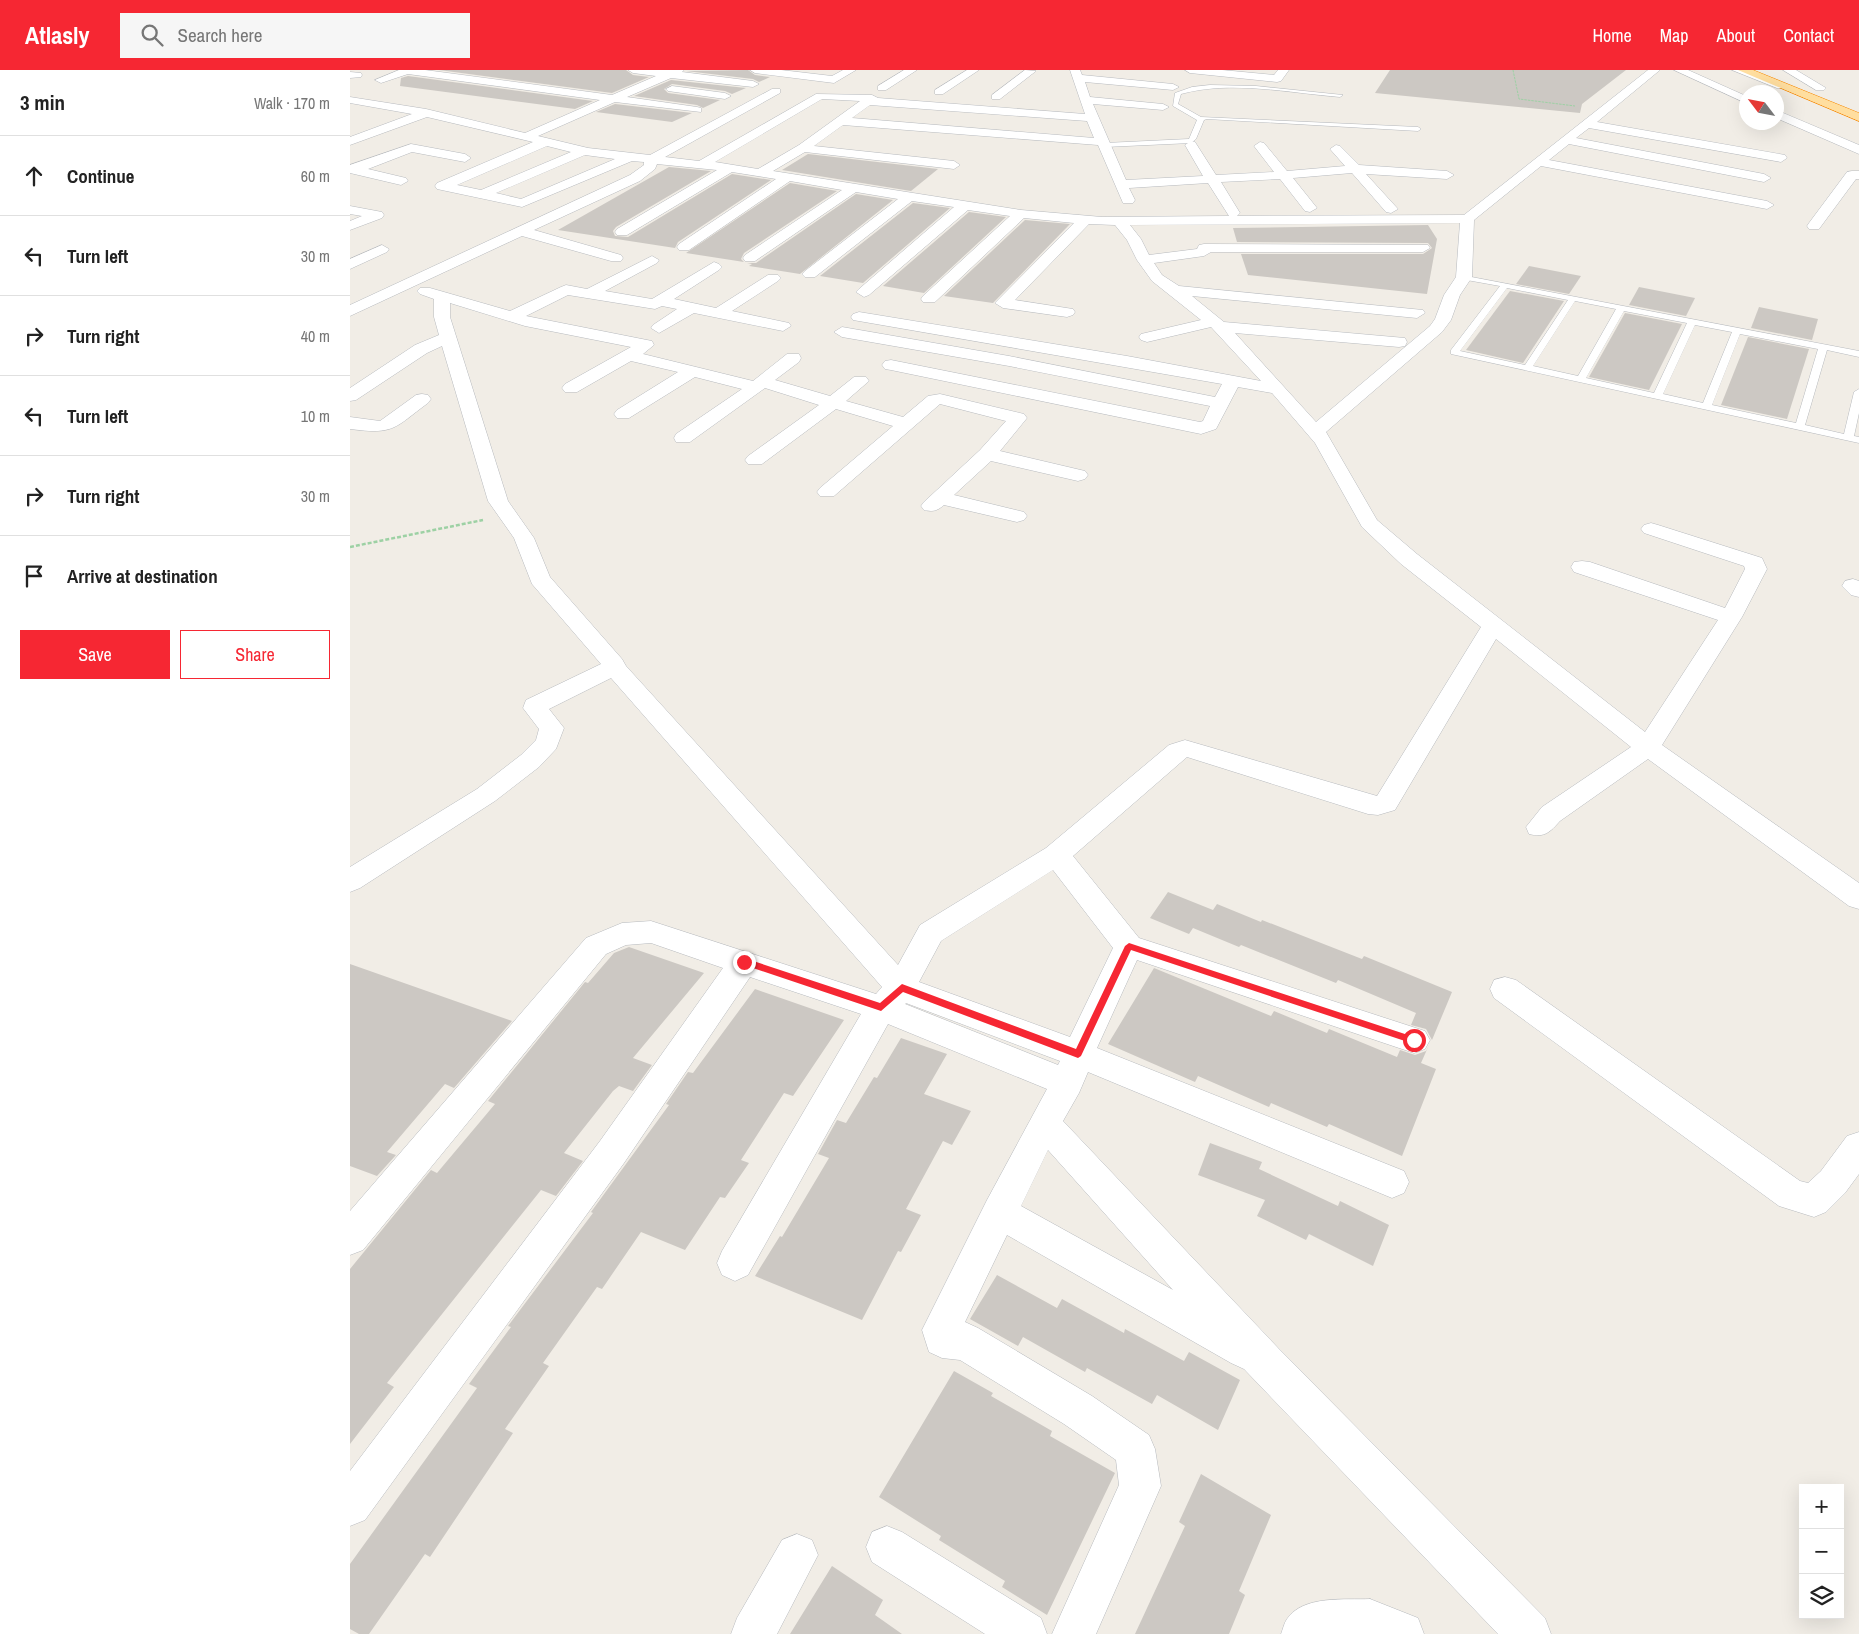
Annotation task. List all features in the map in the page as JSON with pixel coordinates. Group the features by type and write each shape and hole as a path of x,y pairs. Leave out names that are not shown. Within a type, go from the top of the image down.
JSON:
{"highway":[{"path":"1743,70 1859,117"},
{"path":"1775,70 1824,89"}],"street":[{"path":"381,80 409,70 697,110"},
{"path":"633,70 674,72 753,84"},
{"path":"755,70 834,80 851,70"},
{"path":"882,88 912,70"},
{"path":"939,92 974,70"},
{"path":"996,97 1031,71 1021,70"},
{"path":"1190,70 1216,71 1277,79 1284,70"},
{"path":"350,100 410,110 430,107 584,151 730,168 1021,214 1085,220 1467,219 1655,70"},
{"path":"1679,70 1739,97"},
{"path":"1737,70 1787,88"},
{"path":"1788,70 1824,89"},
{"path":"529,136 615,100 674,72"},
{"path":"458,91 503,73"},
{"path":"1173,87 1077,74 1092,118 1121,184 1134,239 1144,260 1156,278 1175,290 1216,325 1278,390 1323,441 1369,524 1492,626 1648,747 1859,898"},
{"path":"532,100 581,81"},
{"path":"616,82 725,96"},
{"path":"350,311 634,178 650,166 651,160 689,137 776,91"},
{"path":"701,165 820,96 872,98 803,148 760,173"},
{"path":"1086,100 1163,107"},
{"path":"868,101 1092,118"},
{"path":"358,116 387,106"},
{"path":"350,141 430,107"},
{"path":"560,108 604,115"},
{"path":"1784,117 1859,150"},
{"path":"842,121 1104,144"},
{"path":"1587,124 1781,158"},
{"path":"1566,140 1764,178"},
{"path":"548,141 442,186 522,203 568,210"},
{"path":"1191,145 1233,214"},
{"path":"1260,146 1310,208"},
{"path":"352,170 411,148 465,158"},
{"path":"803,148 954,165"},
{"path":"1336,149 1391,209"},
{"path":"482,194 584,151"},
{"path":"522,203 629,157"},
{"path":"1538,162 1767,205"},
{"path":"622,232 730,168"},
{"path":"352,170 401,181"},
{"path":"1121,184 1355,170 1447,175"},
{"path":"1814,226 1852,175 1859,176"},
{"path":"684,247 788,178"},
{"path":"750,258 853,188"},
{"path":"810,274 909,197"},
{"path":"864,292 964,206"},
{"path":"350,210 378,215 350,226"},
{"path":"929,299 1021,214"},
{"path":"1331,218 1341,248"},
{"path":"1315,432 1436,329 1443,320 1452,295 1464,277 1467,219"},
{"path":"1067,312 1003,303 1085,220"},
{"path":"521,231 616,258"},
{"path":"1144,260 1204,250 1423,248"},
{"path":"350,265 382,249"},
{"path":"591,293 652,260"},
{"path":"511,317 563,291 591,293 655,304 714,267"},
{"path":"719,313 773,278"},
{"path":"407,284 442,297 511,317 646,345 572,388"},
{"path":"1175,290 1417,313"},
{"path":"442,297 442,317 498,501 524,538 540,579 614,664 891,998"},
{"path":"659,301 783,326"},
{"path":"659,328 692,307"},
{"path":"859,316 1278,390"},
{"path":"1147,337 1216,325 1399,342"},
{"path":"842,332 1008,361 1221,402"},
{"path":"350,396 420,349 448,336"},
{"path":"629,355 833,403 906,424"},
{"path":"683,438 759,385 792,358"},
{"path":"891,365 1200,428 1210,425 1232,381"},
{"path":"623,414 692,371"},
{"path":"755,460 860,381"},
{"path":"350,423 377,427 385,426 422,399"},
{"path":"827,492 934,400 940,399 1018,418 987,454 936,502 1017,516"},
{"path":"987,454 1078,475"},
{"path":"1539,827 1551,814 1648,747 1732,617 1756,569 1754,563 1747,559 1651,529"},
{"path":"1582,567 1732,617"},
{"path":"735,1263 930,933 1056,855 1178,750 1185,748 1368,805 1378,806 1386,803 1492,626"},
{"path":"350,881 486,795 530,761 547,743 552,728 534,708 535,706 614,666"},
{"path":"1056,855 1129,946 1414,1040"},
{"path":"350,1238 596,946 622,934 650,932 744,962 891,998 1073,1068 1392,1182"},
{"path":"1074,1634 1140,1486 1136,1449 1078,1410 965,1341 942,1339 941,1330 1073,1068 1129,946"},
{"path":"350,1506 612,1152 744,962"},
{"path":"1505,989 1791,1195 1814,1201 1833,1182 1859,1147"},
{"path":"1044,1123 1265,1362 1529,1634"},
{"path":"999,1212 1265,1362"},
{"path":"887,1547 1025,1634"},
{"path":"753,1634 796,1555"},
{"path":"1303,1634 1315,1624 1370,1621 1402,1634"}],"lane":[{"path":"1340,95 1214,86 1187,88 1178,93 1175,105 1201,119 1215,117 1418,129"},
{"path":"1104,144 1191,140 1201,119"},
{"path":"1464,277 1859,354"},
{"path":"1505,285 1454,352 1859,440"},
{"path":"1527,368 1573,298"},
{"path":"1580,380 1621,308"},
{"path":"1657,396 1692,322"},
{"path":"1706,407 1738,331"},
{"path":"1800,427 1823,347"},
{"path":"1848,438 1859,392"}],"path":[{"path":"1513,70 1519,99 1606,109"},
{"path":"350,547 508,516"}],"building":[{"path":"439,70 626,70 633,75 649,77 612,93"},
{"path":"748,70 755,75 770,77 759,82 753,79 686,71"},
{"path":"1390,70 1626,70 1582,104 1580,113 1375,93"},
{"path":"408,76 593,101 575,109 400,86 401,78"},
{"path":"671,80 746,88 732,94 725,91 672,84 664,89 668,93 720,100 703,108 697,105 634,96"},
{"path":"615,104 692,113 672,122 596,112"},
{"path":"808,154 938,169 911,191 782,170"},
{"path":"669,167 711,171 616,227 613,231 615,236 628,237 732,174 771,180 678,242 675,248 558,230"},
{"path":"790,183 837,191 744,253 741,259 744,262 686,253"},
{"path":"856,194 893,200 800,274 749,266 752,264 747,263 756,263"},
{"path":"913,203 950,208 863,283 820,276"},
{"path":"969,212 1006,217 924,293 883,286"},
{"path":"1025,220 1070,224 993,303 944,296"},
{"path":"1428,225 1437,239 1427,294 1248,275 1241,254 1423,254 1432,248 1428,243 1237,242 1233,228"},
{"path":"1529,266 1581,276 1569,294 1516,284"},
{"path":"1639,287 1695,298 1686,316 1629,305"},
{"path":"1510,291 1564,301 1523,363 1466,350"},
{"path":"1759,307 1818,319 1812,340 1751,328"},
{"path":"1625,313 1682,324 1649,390 1589,377"},
{"path":"1748,337 1809,349 1787,419 1721,405"},
{"path":"1168,892 1213,910 1217,904 1362,959 1364,956 1452,992 1432,1040 1426,1029 1411,1025 1416,1013 1338,980 1336,983 1241,945 1239,947 1193,928 1189,934 1150,918"},
{"path":"629,947 704,973 633,1058 652,1065 633,1091 619,1086 613,1091 564,1153 583,1161 556,1196 541,1190 387,1383 394,1387 350,1444 350,1269 431,1170 437,1173 495,1104 488,1101 585,982 588,983 614,953"},
{"path":"350,964 512,1021 454,1088 445,1084 387,1152 396,1155 377,1176 350,1166"},
{"path":"1154,968 1271,1016 1274,1011 1327,1033 1329,1029 1397,1057 1400,1050 1415,1055 1426,1051 1429,1045 1421,1063 1436,1069 1402,1156 1329,1124 1327,1127 1271,1103 1269,1107 1198,1076 1195,1082 1108,1044"},
{"path":"755,989 844,1020 793,1096 784,1093 741,1160 749,1163 725,1198 720,1197 685,1250 641,1232 602,1289 597,1287 543,1363 549,1366 505,1429 513,1433 430,1557 425,1554 369,1634 359,1634 350,1629 350,1564 477,1388 469,1384 511,1327 508,1326 593,1213 591,1212 669,1105 666,1104 688,1072 693,1073"},
{"path":"901,1038 947,1054 924,1094 971,1111 952,1145 943,1141 906,1209 921,1215 901,1252 898,1251 862,1320 755,1276 780,1236 782,1237 829,1158 818,1154 837,1120 846,1123 874,1077 877,1078"},
{"path":"1210,1143 1262,1162 1259,1169 1338,1206 1340,1201 1389,1225 1373,1266 1309,1234 1306,1240 1257,1216 1265,1200 1198,1175"},
{"path":"997,1275 1057,1308 1062,1299 1124,1333 1125,1329 1184,1361 1189,1352 1240,1380 1218,1430 1157,1395 1152,1404 1087,1368 1085,1372 1023,1337 1018,1346 970,1319"},
{"path":"954,1371 993,1393 991,1396 1052,1431 1050,1436 1115,1473 1047,1615 1002,1587 1005,1581 939,1540 941,1536 879,1497"},
{"path":"1201,1474 1271,1515 1239,1591 1245,1595 1229,1634 1135,1634 1185,1526 1179,1522"},
{"path":"832,1566 883,1600 875,1615 902,1634 790,1634"}],"route":[{"path":"744,962 881,1008 902,988 1078,1054 1129,946 1414,1040"}]}
